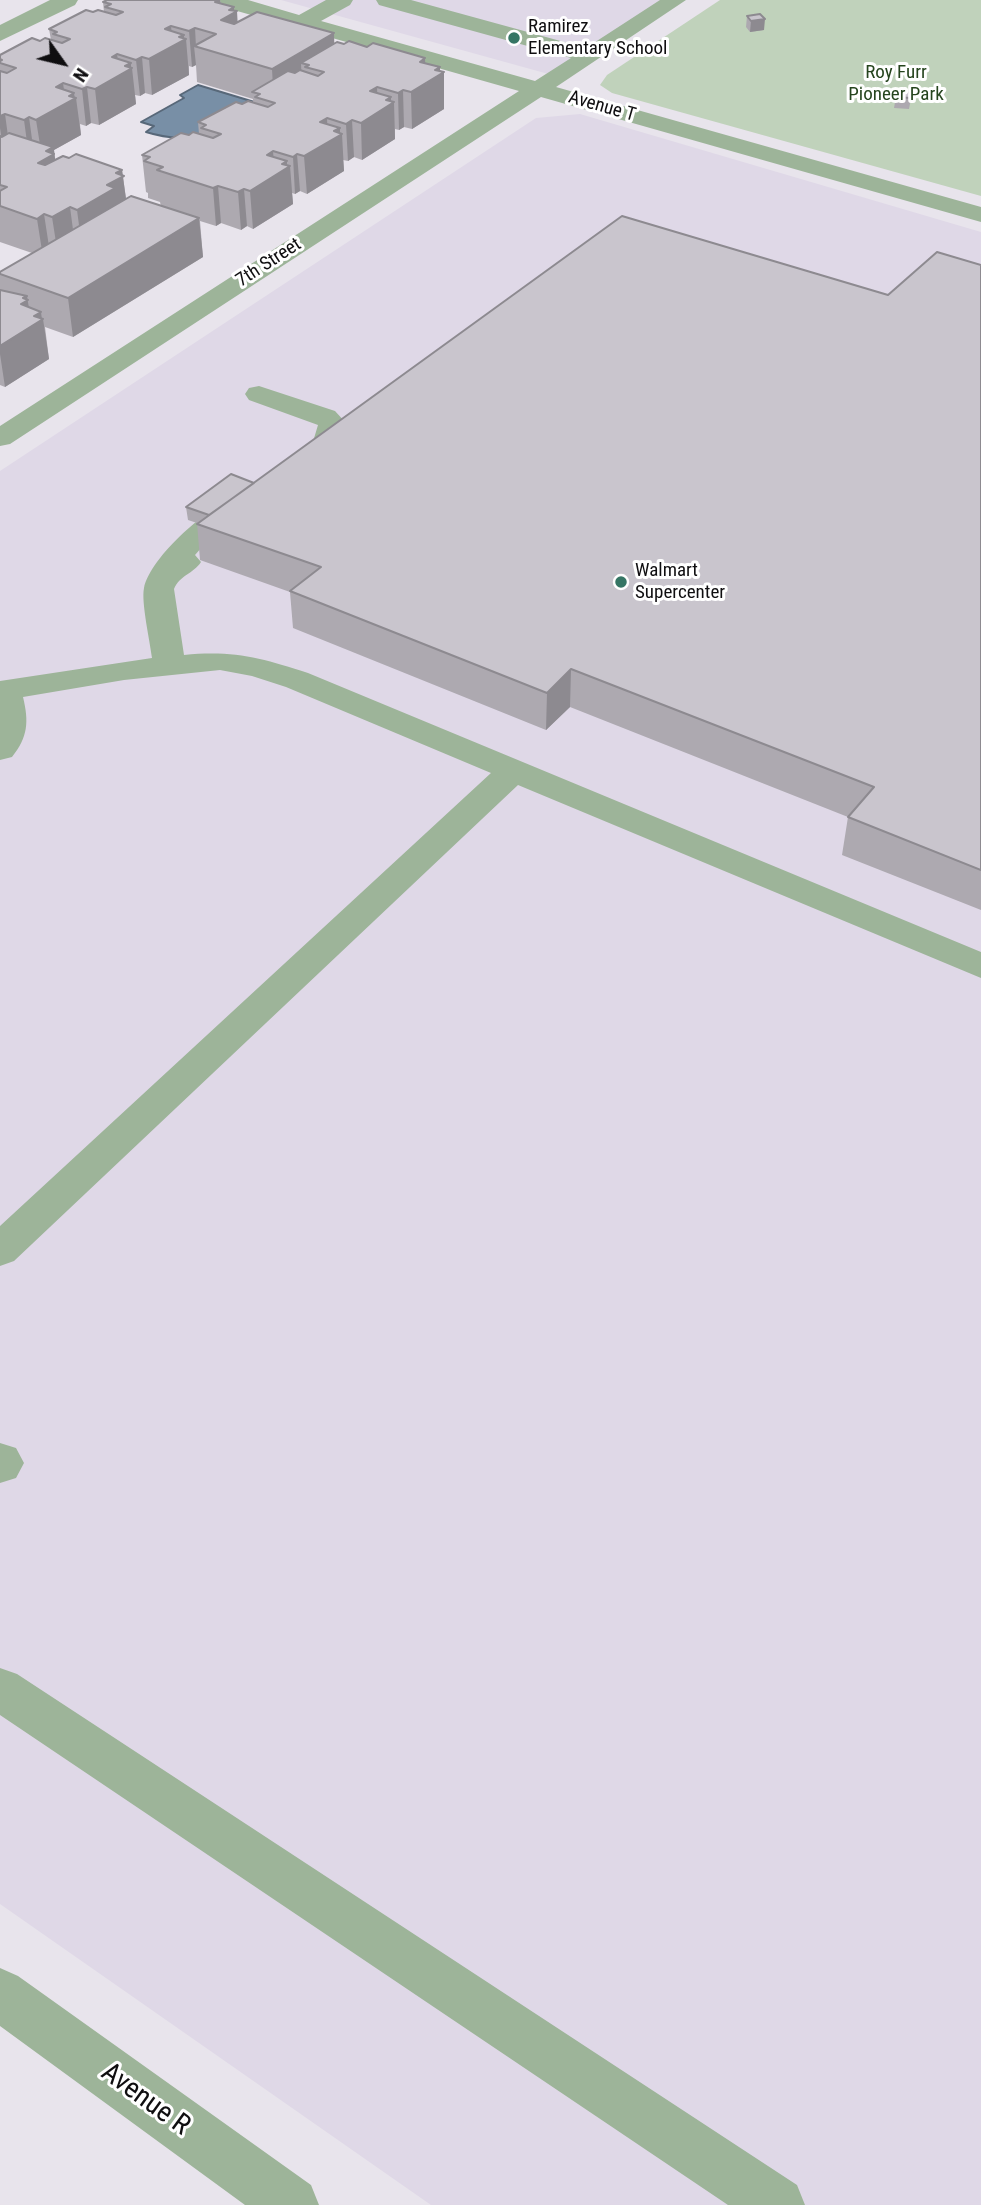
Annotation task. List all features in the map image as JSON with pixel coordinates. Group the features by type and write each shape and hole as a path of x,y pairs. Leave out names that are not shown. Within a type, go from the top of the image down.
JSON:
{"street":[{"path":"0,34 68,0"},
{"name":"Avenue T","path":"224,0 981,215"},
{"path":"302,22 342,0"},
{"path":"387,0 589,56"},
{"name":"7th Street","path":"0,438 675,0"},
{"path":"169,664 159,589 165,574 206,550 273,491 295,483 307,465 328,444 332,434 331,423 324,418 260,394"},
{"path":"0,750 7,743 13,726 2,691 169,664 220,661 258,667 297,680 981,966"},
{"path":"0,1250 513,771"},
{"path":"0,1689 777,2205"},
{"name":"Avenue R","path":"0,1994 291,2205"}],"shaded area":[{"name":"Ramirez Elementary School","path":"281,0 669,0 552,75"},
{"path":"580,114 981,232 981,2205 431,2205 0,1904 0,471 536,118"}],"green space":[{"name":"Roy Furr Pioneer Park","path":"720,0 981,0 981,196 612,93 600,85 607,75"}],"water":[{"path":"198,85 261,104 206,133 179,138 146,132 154,126 141,122 184,98 180,95"}],"building":[{"path":"218,0 215,2 234,7 229,10 237,11 221,20 234,24 257,12 334,33 272,69 194,46 216,34 195,28 189,31 171,26 165,29 184,35 179,37 186,39 149,59 142,57 136,60 117,54 112,57 131,63 125,66 132,68 95,89 82,89 63,83 56,87 74,93 69,96 76,98 36,120 29,117 24,120 5,114 0,116 0,71 7,73 16,68 0,63 0,55 32,38 40,41 45,38 62,43 70,39 53,34 57,32 49,29 86,10 116,15 123,12 105,7 111,4 103,2"},
{"path":"760,14 765,19 751,21 747,16"},
{"path":"349,41 367,47 373,43 425,58 420,62 440,67 435,70 444,72 411,92 403,90 398,93 377,87 370,91 391,97 386,100 394,102 361,123 352,120 346,124 327,118 320,122 340,128 334,131 342,134 304,156 297,154 293,157 273,151 267,155 287,161 282,164 290,166 250,191 244,189 238,192 218,186 213,188 157,170 163,167 144,161 150,157 142,155 181,133 189,135 193,132 213,138 221,134 201,128 206,125 198,122 236,102 242,104 248,101 268,107 275,103 255,97 260,94 252,92 288,71 295,73 300,70 318,76 324,72 305,67 309,65 301,63 337,42 344,44"},
{"path":"897,91 912,93 911,98 895,97"},
{"path":"9,133 53,147 46,151 54,154 38,163 45,165 63,156 69,158 76,154 122,170 116,173 124,176 107,185 115,188 77,210 70,207 52,217 44,214 37,219 0,206 0,191 7,187 0,185 0,136"},
{"path":"131,196 199,218 68,298 0,274 0,272"},
{"name":"Walmart Supercenter","path":"622,216 888,295 937,252 981,265 981,870 848,817 874,787 571,669 547,693 290,591 321,567 197,524"},
{"path":"0,290 27,296 23,298 28,300 21,304 41,312 34,316 43,319 0,346"},
{"path":"231,474 254,483 209,515 186,507"}],"place":[{"name":"Ramirez Elementary School","path":"514,38"},
{"name":"Walmart Supercenter","path":"621,582"}]}
